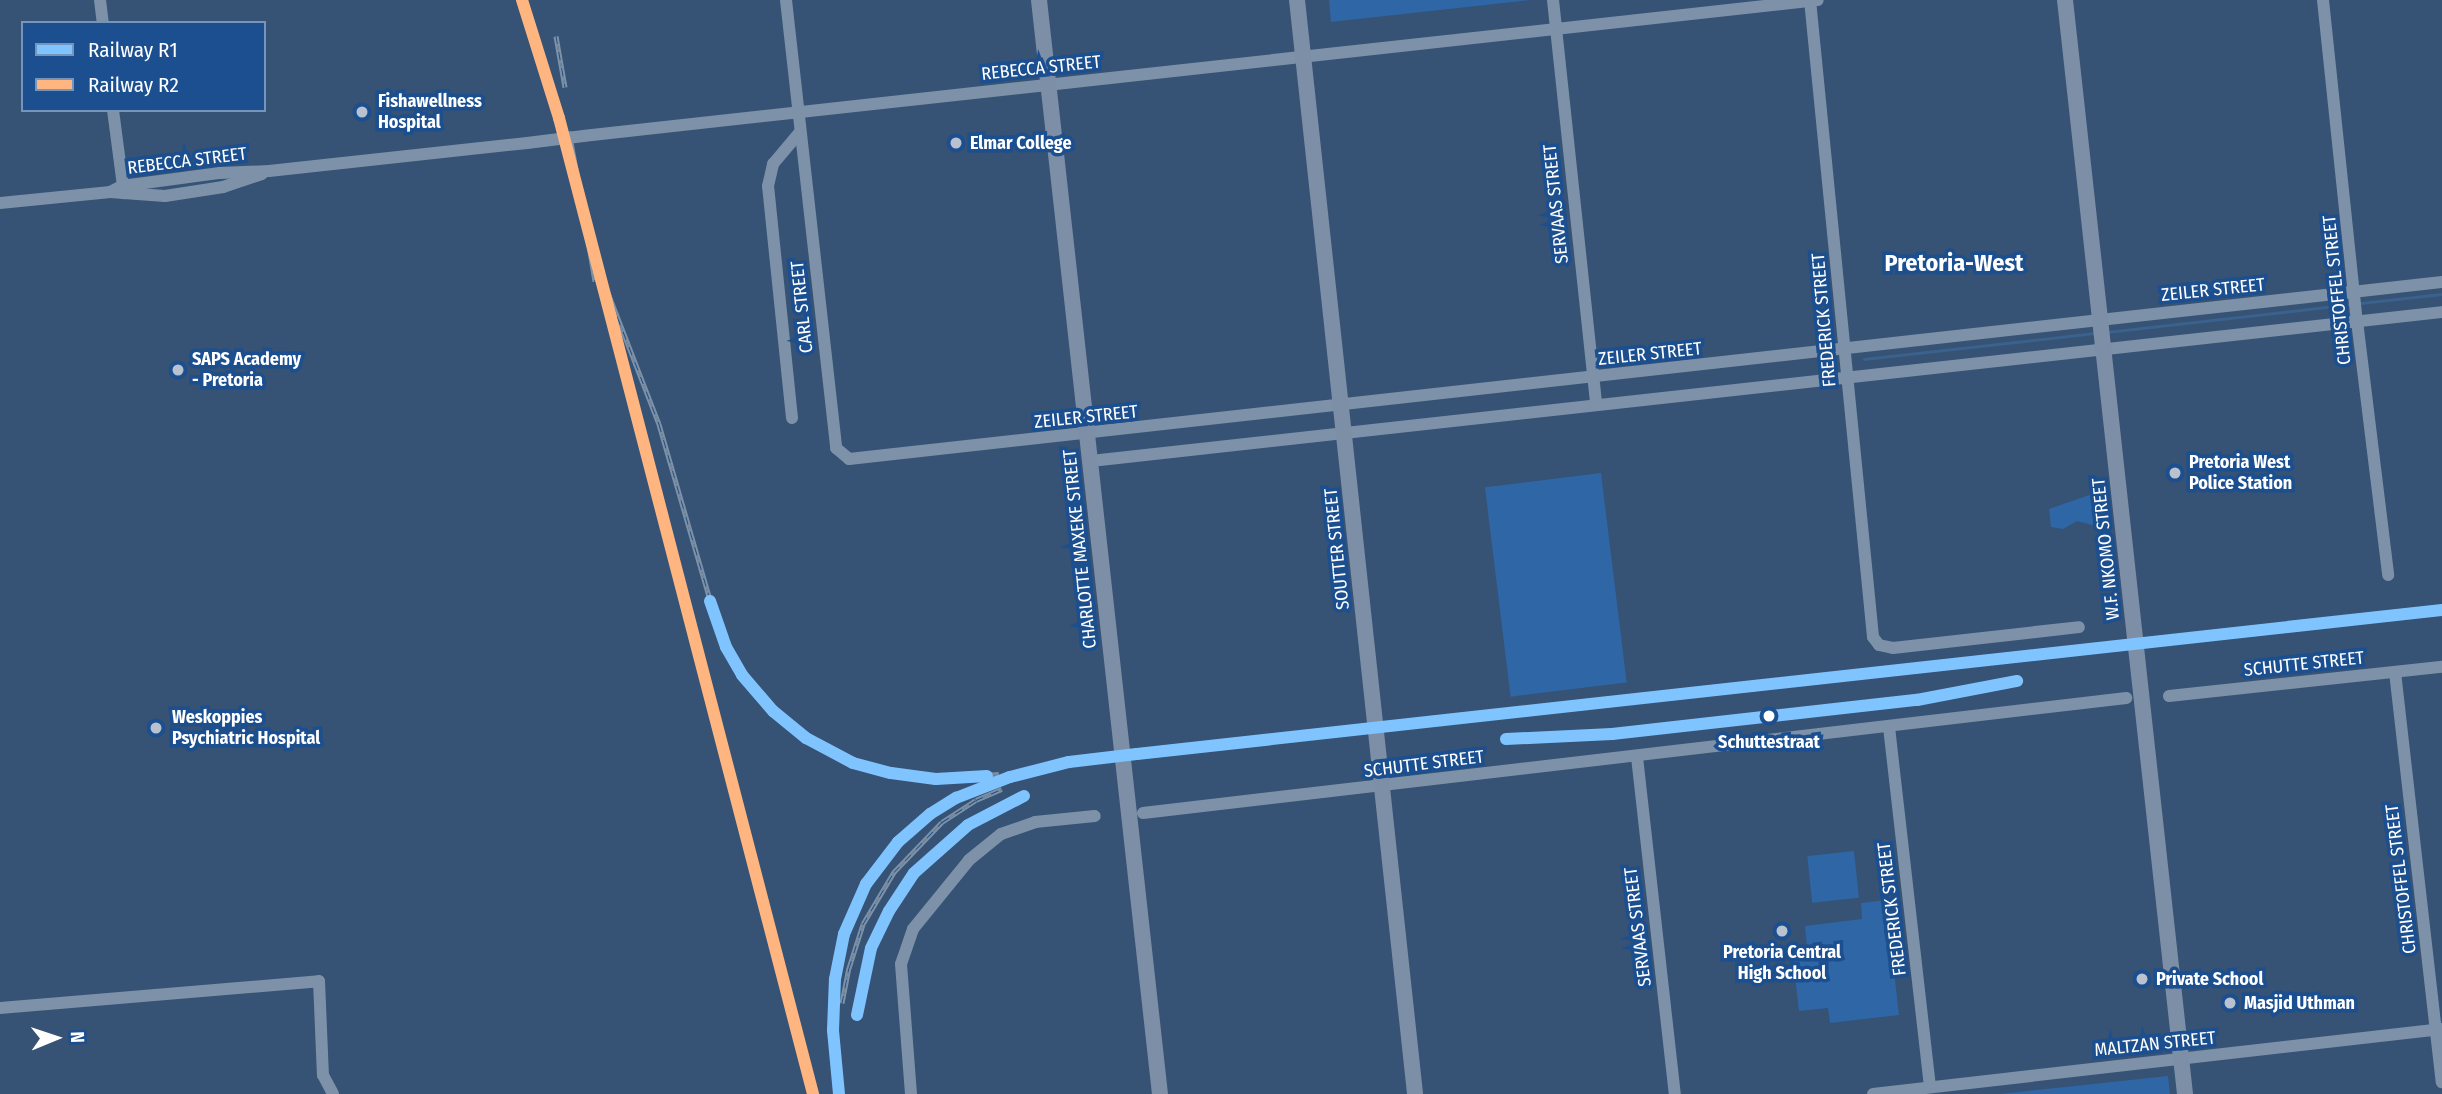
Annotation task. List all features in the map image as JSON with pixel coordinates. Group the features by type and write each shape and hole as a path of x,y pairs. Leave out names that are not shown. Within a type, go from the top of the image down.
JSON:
{"main road":[{"name":"CHARLOTTE MAXEKE STREET","path":"1039,0 1160,1094"},
{"name":"SOUTTER STREET","path":"1297,0 1384,787 1415,1094"},
{"name":"W.F. NKOMO STREET","path":"2065,0 2185,1094"}],"street":[{"path":"100,0 103,21"},
{"name":"CARL STREET","path":"786,0 835,448 846,458 861,458"},
{"name":"SERVAAS STREET","path":"1553,0 1596,404"},
{"name":"FREDERICK STREET","path":"1810,0 1873,637 1879,645 1893,648 2079,627"},
{"name":"REBECCA STREET","path":"0,203 110,192 220,173 269,171 1818,0"},
{"name":"CHRISTOFFEL STREET","path":"2323,0 2354,295 2388,575"},
{"path":"113,112 123,190"},
{"name":"CARL STREET","path":"792,418 768,186 773,164 800,132"},
{"name":"ZEILER STREET","path":"861,458 2354,295 2442,282"},
{"path":"1091,461 2103,346 2442,312"},
{"name":"SCHUTTE STREET","path":"2169,696 2442,667"},
{"name":"CHRISTOFFEL STREET","path":"2396,672 2439,1029 2442,1082"},
{"name":"SCHUTTE STREET","path":"1143,813 1384,787 2126,698"},
{"name":"FREDERICK STREET","path":"1889,727 1930,1087"},
{"name":"SERVAAS STREET","path":"1636,757 1675,1094"},
{"path":"911,1094 901,964 913,929 976,854 1011,828 1035,822 1095,816"},
{"path":"0,1008 318,981 323,1075 333,1094"},
{"name":"MALTZAN STREET","path":"1873,1094 2439,1029"}],"shaded area":[{"path":"1329,0 1530,0 1331,22"},
{"path":"1601,473 1627,682 1511,697 1485,487"},
{"path":"2101,479 2107,484 2107,515 2103,519 2092,525 2077,521 2063,529 2051,527 2049,509 2095,493 2096,484"},
{"path":"1854,851 1859,898 1812,903 1807,856"},
{"path":"1886,900 1899,1015 1830,1023 1828,1008 1799,1011 1792,951 1807,949 1805,926 1862,919 1861,903"},
{"path":"2168,1076 2170,1094 2000,1094"}],"waterway":[{"path":"2361,303 2442,294"},
{"path":"2107,332 2351,304"},
{"path":"1864,359 2097,333"}],"railway":[{"path":"556,36 565,87"},
{"path":"569,131 584,213"},
{"path":"584,216 595,281"},
{"path":"600,272 659,424 717,624 726,647 753,690 806,738 862,766 908,777 936,779 999,774"},
{"path":"839,1094 833,1030 835,979 844,934 866,884 898,842 930,814 956,798 1010,777 1069,762 1137,754 2442,610"},
{"path":"842,1003 849,968 863,924 894,872 942,822 976,800 1002,789"}],"rail line":[{"name":"R2","path":"522,0 559,118 813,1094"},
{"name":"R1","path":"710,601 726,647 742,675 773,711 806,738 853,763 891,773 936,779 987,776"},
{"name":"R1","path":"839,1094 833,1030 835,979 844,934 866,884 898,842 930,814 956,798 1010,777 1069,762 1137,754 2442,610"},
{"name":"R1","path":"1506,739 1612,734 1917,700 2017,681"},
{"name":"R1","path":"857,1015 871,948 889,911 914,873 968,825 1024,796"}],"place":[{"name":"Fishawellness Hospital","path":"362,112"},
{"name":"Elmar College","path":"956,143"},
{"name":"SAPS Academy - Pretoria","path":"178,370"},
{"name":"Pretoria West Police Station","path":"2175,473"},
{"name":"Schuttestraat","path":"1769,716"},
{"name":"Weskoppies Psychiatric Hospital","path":"156,728"},
{"name":"Pretoria Central High School","path":"1782,931"},
{"name":"Private School","path":"2142,979"},
{"name":"Masjid Uthman","path":"2230,1003"}],"district":[{"name":"Pretoria-West","path":"1954,264"}]}
